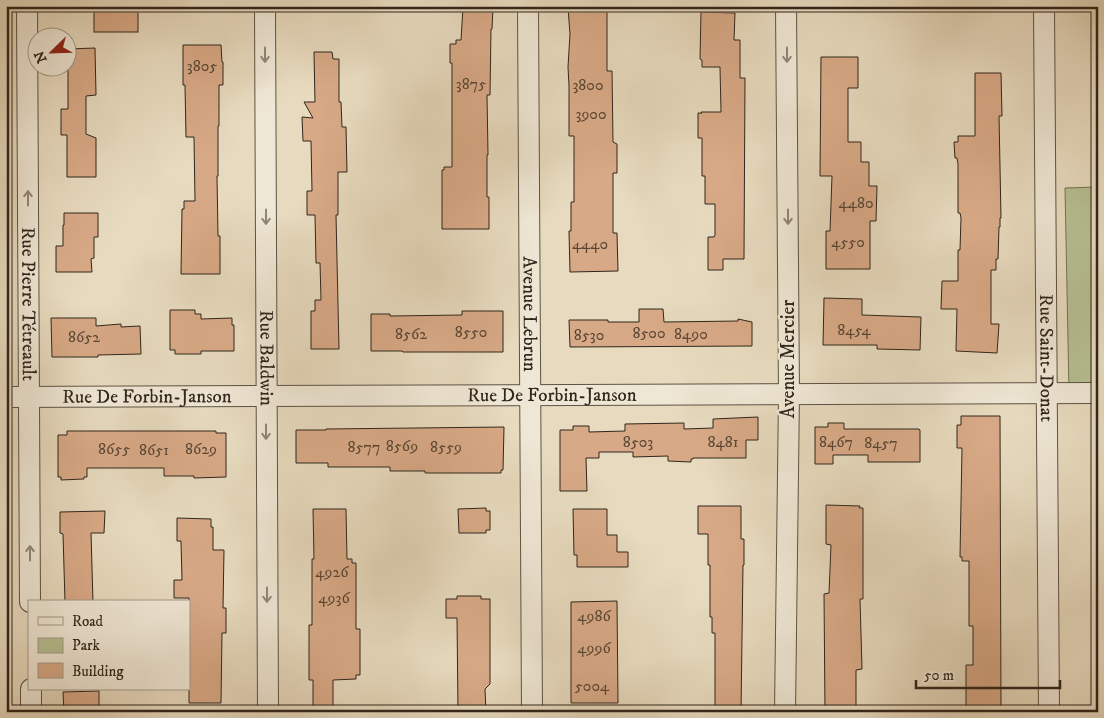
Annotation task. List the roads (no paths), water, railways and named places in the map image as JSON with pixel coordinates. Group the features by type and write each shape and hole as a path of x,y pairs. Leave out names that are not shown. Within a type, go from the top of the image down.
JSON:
{"street":[{"name":"Rue Pierre Tétreault","path":"27,6 30,600"},
{"name":"Rue Baldwin","path":"265,6 268,712"},
{"name":"Avenue Lebrun","path":"528,6 532,712"},
{"name":"Avenue Mercier","path":"785,712 789,394 786,6"},
{"name":"Rue Saint-Donat","path":"1044,6 1049,712"},
{"name":"Rue De Forbin-Janson","path":"6,396 1098,393"},
{"path":"31,690 31,712"}]}
